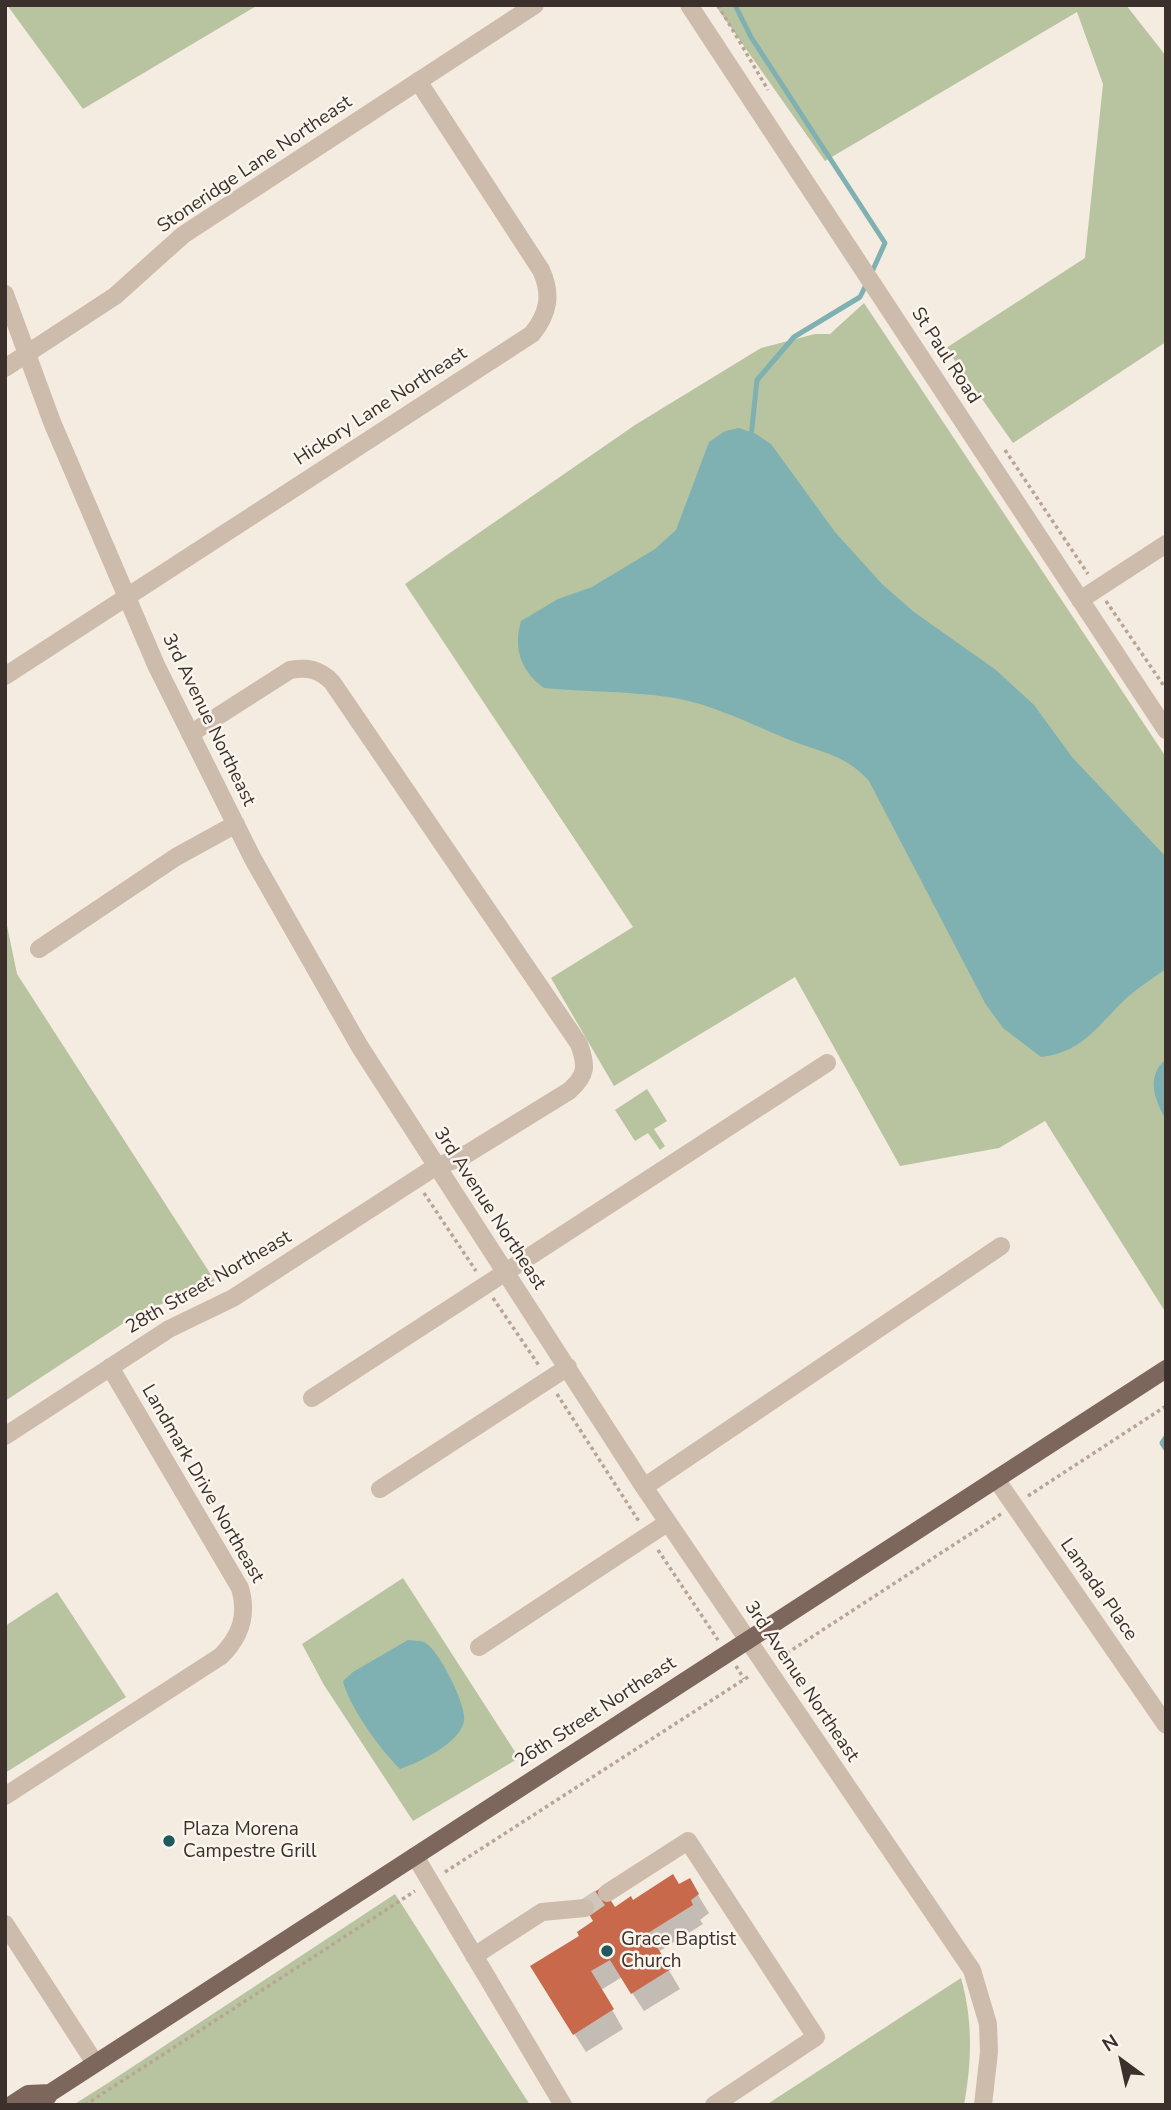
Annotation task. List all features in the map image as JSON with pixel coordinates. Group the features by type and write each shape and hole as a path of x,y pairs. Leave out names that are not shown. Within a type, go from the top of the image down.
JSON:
{"main road":[{"name":"26th Street Northeast","path":"11,2105 28,2094 46,2099 95,2063 1166,1369"}],"street":[{"name":"Stoneridge Lane Northeast","path":"5,368 115,296 183,235 534,5"},
{"name":"St Paul Road","path":"689,5 1166,730"},
{"name":"Hickory Lane Northeast","path":"5,676 532,334 542,322 549,295 541,270 418,81"},
{"name":"3rd Avenue Northeast","path":"5,294 26,354 126,598 190,734 236,824 360,1047 644,1488 972,1970 988,2024 989,2052 983,2105"},
{"path":"1080,600 1166,544"},
{"name":"28th Street Northeast","path":"5,1436 169,1329 233,1298 435,1167 462,1157 569,1091 582,1079 587,1067 579,1044 332,682 322,672 306,668 290,670 190,734"},
{"path":"39,949 176,857 236,824"},
{"path":"312,1398 827,1063"},
{"path":"644,1488 1001,1246"},
{"name":"Landmark Drive Northeast","path":"5,1796 221,1656 236,1640 243,1621 240,1588 110,1367"},
{"path":"380,1489 568,1367"},
{"name":"Lamada Place","path":"996,1479 1166,1725"},
{"path":"479,1647 667,1522"},
{"path":"607,1893 688,1841 816,2037 714,2105"},
{"path":"415,1856 563,2105"},
{"path":"474,1956 542,1912 585,1908"},
{"path":"5,1923 95,2063"},
{"path":"5,1958 21,1948"}],"path":[{"path":"718,5 775,101"},
{"path":"1004,449 1166,689"},
{"path":"415,1180 744,1679 1166,1406"}],"green space":[{"path":"7,5 258,5 83,109"},
{"path":"715,5 1126,5 1166,56 1166,342 1013,443 946,348 1085,258 1103,84 1077,12 825,161"},
{"path":"864,303 1166,757 1166,1313 1045,1121 999,1148 900,1166 795,977 614,1086 551,978 633,927 405,584 635,425 761,348 815,334 830,334"},
{"path":"5,916 17,974 215,1281 136,1315 5,1401"},
{"path":"647,1089 667,1121 654,1129 665,1146 660,1150 648,1133 635,1141 615,1110"},
{"path":"403,1578 519,1758 413,1821 324,1685 302,1644"},
{"path":"57,1592 126,1697 5,1773 5,1626"},
{"path":"395,1894 530,2105 73,2105 108,2083"},
{"path":"961,1978 968,2010 970,2041 964,2105 766,2105"}],"water":[{"path":"739,428 756,434 771,444 835,532 882,584 914,612 996,670 1034,705 1072,757 1166,857 1166,969 1130,995 1091,1034 1070,1049 1041,1057 1003,1028 985,1003 869,781 852,766 835,756 701,704 653,695 544,688 525,667 518,641 521,621 558,599 592,587 655,549 676,530 709,442 725,431"},
{"path":"1166,1059 1166,1120 1158,1105 1154,1081"},
{"path":"408,1640 424,1642 437,1655 457,1692 464,1722 446,1745 418,1762 400,1769 367,1728 351,1702 343,1681 353,1672"}],"building":[{"name":"Grace Baptist Church","path":"673,1874 679,1884 690,1878 699,1894 691,1900 693,1905 648,1933 671,1969 631,1994 610,1960 591,1971 614,2009 573,2035 530,1966 579,1936 577,1932 593,1921 581,1901 602,1887 615,1907 631,1896 633,1900"}],"waterway":[{"path":"735,5 751,37 885,243 871,274"},
{"path":"751,437 757,380 794,337 860,297 867,283"},
{"path":"1166,1437 1162,1443 1166,1449"}],"tunnel":[{"path":"585,1908 607,1893"}],"place":[{"name":"Plaza Morena Campestre Grill","path":"169,1841"},
{"name":"Grace Baptist Church","path":"607,1951"}]}
